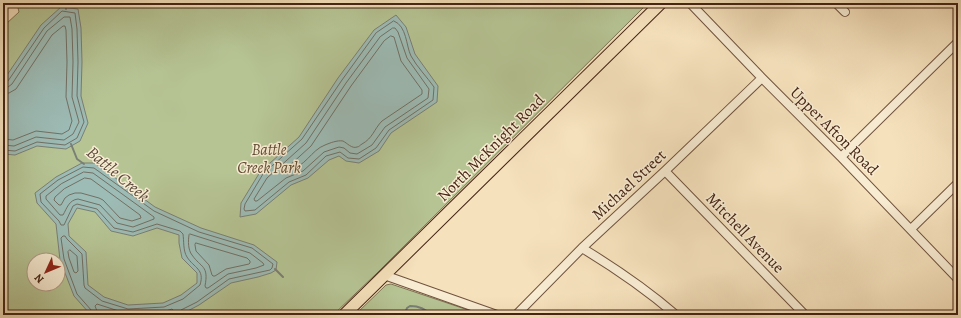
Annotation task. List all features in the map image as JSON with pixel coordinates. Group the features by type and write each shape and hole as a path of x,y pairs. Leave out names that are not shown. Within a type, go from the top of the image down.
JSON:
{"main road":[{"name":"North McKnight Road","path":"344,315 660,3"}],"street":[{"name":"Upper Afton Road","path":"690,3 958,279"},
{"path":"836,3 845,12"},
{"path":"841,157 958,42"},
{"name":"Michael Street","path":"516,315 582,248 762,78"},
{"name":"Mitchell Avenue","path":"665,171 805,315"},
{"path":"911,229 958,182"},
{"path":"582,248 631,280 676,315"},
{"path":"384,275 497,315"}],"green space":[{"name":"Battle Creek Park","path":"21,3 648,3 333,315 3,315 3,22 6,24 19,12 18,8"},
{"path":"391,284 483,315 355,315 386,285"}],"water":[{"path":"61,7 78,9 81,28 81,96 88,123 80,141 66,149 37,146 15,155 3,154 3,81 41,25"},
{"path":"396,15 406,27 415,54 438,86 437,102 391,133 379,151 359,163 346,161 339,156 329,160 308,178 291,185 256,214 240,217 241,203 260,172 299,137 338,78 374,30"},
{"path":"82,163 95,163 155,207 201,228 254,245 277,262 276,270 258,277 231,283 199,305 180,315 90,314 74,296 66,275 66,252 59,252 56,224 37,203 35,193 56,177","holes":["77,208 95,212 111,231 133,236 157,228 179,235 182,258 197,273 197,283 181,295 163,303 128,305 104,297 88,285 86,252 69,236 68,224"]}],"waterway":[{"name":"Battle Creek","path":"66,3 66,9"},
{"name":"Battle Creek","path":"71,144 77,159 84,164"},
{"name":"Battle Creek","path":"275,269 283,277"},
{"name":"Battle Creek","path":"406,315 405,313 407,308 410,306 422,308 432,315"}]}
